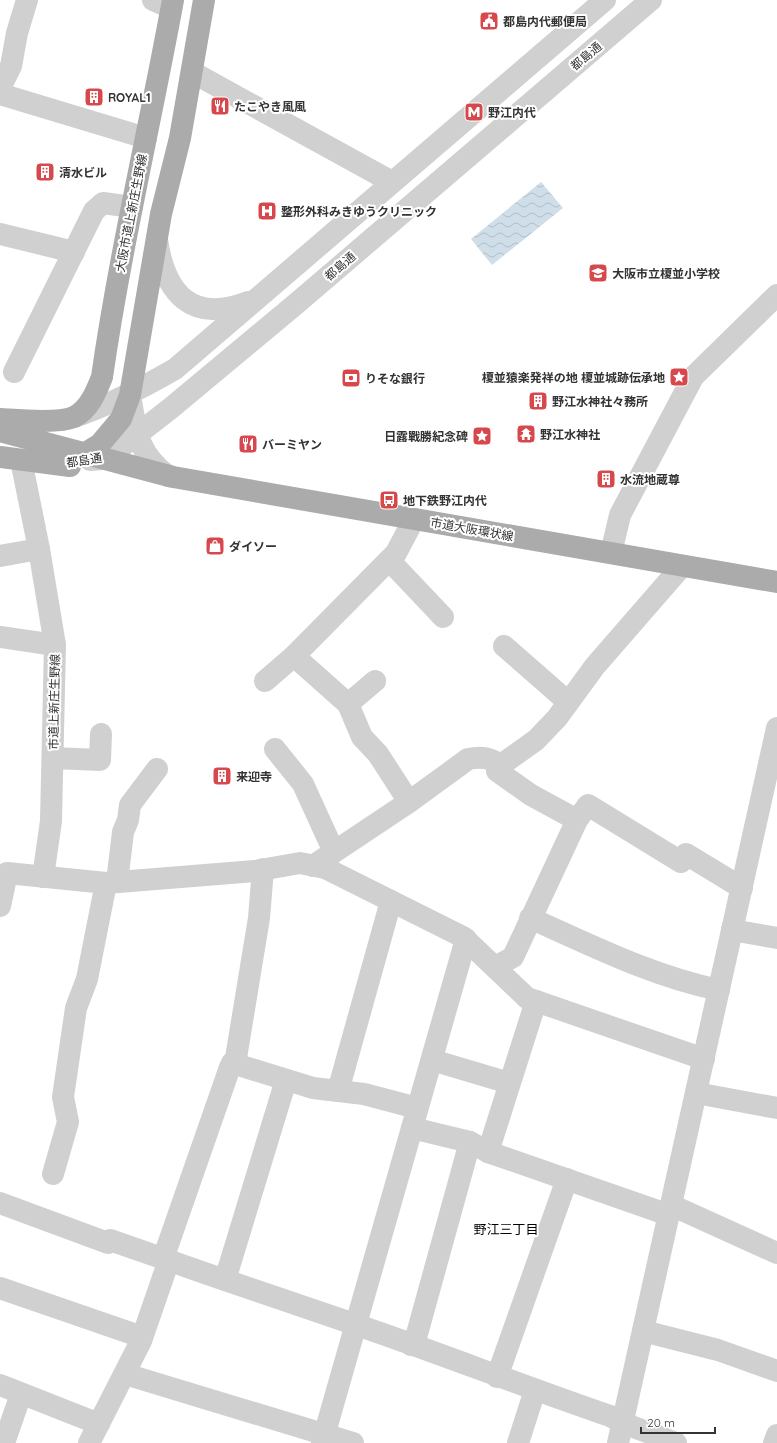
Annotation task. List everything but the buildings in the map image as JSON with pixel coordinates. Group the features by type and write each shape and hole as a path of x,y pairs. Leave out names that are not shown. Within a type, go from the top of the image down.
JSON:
{"main road":[{"path":"55,464 80,454 94,457 100,444 121,419 130,395 161,214 180,138 204,0"},
{"name":"大阪市道上新庄生野線","path":"74,417 86,407 96,392 102,377 132,207 146,138 166,3"},
{"path":"0,419 38,421 74,417"},
{"name":"市道大阪環状線","path":"0,431 168,476 777,582"},
{"name":"都島通","path":"10,458 55,464"},
{"name":"市道大阪環状線","path":"55,464 142,477 168,476"}],"street":[{"path":"27,0 17,33 11,66 1,97 146,138"},
{"path":"74,417 98,409 130,395 175,369 605,0"},
{"name":"都島通","path":"94,457 138,434 297,302 651,0"},
{"path":"192,72 392,182"},
{"path":"14,372 94,211 103,203 132,207"},
{"path":"0,234 74,252"},
{"path":"157,236 161,262 166,277 174,289 184,299 201,307 221,309 234,307 255,299"},
{"path":"611,553 620,515 693,377 777,295"},
{"path":"130,395 140,442 154,465 168,476"},
{"name":"市道上新庄生野線","path":"10,458 39,549 55,645 51,821 43,877"},
{"path":"265,681 294,656 396,553 414,519"},
{"path":"0,556 39,549"},
{"path":"389,560 443,617"},
{"path":"577,820 531,795 497,771 501,765 536,740 558,718 595,666 682,566"},
{"path":"0,637 55,645"},
{"path":"504,646 568,702"},
{"path":"294,656 348,704 362,737 378,754 409,802"},
{"path":"348,704 375,681"},
{"path":"620,1433 732,930 773,768 777,728"},
{"path":"53,758 100,760 101,734"},
{"path":"275,749 303,784 334,852"},
{"path":"312,866 409,802 468,759 477,757 490,758 501,765"},
{"path":"53,1174 68,1122 63,1097 76,1008 86,979 112,882 123,832 128,820 130,805 157,769"},
{"path":"495,967 513,957 577,820 588,805 681,862 686,854 742,888"},
{"path":"0,906 3,871 43,877 112,882 263,869 300,864 326,868 466,939 528,998 704,1058"},
{"path":"0,1385 21,1394 94,1434 125,1374 142,1337 166,1260 232,1063 236,1058 259,918 263,869"},
{"path":"338,1091 391,901"},
{"path":"530,918 615,956 698,986 719,990"},
{"path":"732,930 777,938"},
{"path":"324,1439 466,939"},
{"path":"411,1345 419,1326 479,1147 513,1076 536,1001"},
{"path":"432,1060 509,1083"},
{"path":"232,1063 313,1088 364,1094 479,1147 567,1179 670,1210 777,1253"},
{"path":"225,1280 286,1080"},
{"path":"696,1093 777,1108"},
{"path":"497,1377 567,1179"},
{"path":"0,1203 108,1243 110,1240 356,1325 497,1377 610,1416 620,1433 676,1443"},
{"path":"0,1288 142,1337"},
{"path":"643,1331 718,1350 777,1371"},
{"path":"125,1374 324,1439 353,1443"},
{"path":"518,1443 535,1390"},
{"path":"4,1443 21,1394"},
{"path":"774,1443 777,1435"}],"water":[{"path":"541,182 563,208 492,265 471,239"}],"place":[{"name":"都島内代郵便局","path":"489,21"},
{"name":"ROYAL1","path":"94,97"},
{"name":"たこやき風風","path":"220,106"},
{"name":"野江内代","path":"474,112"},
{"name":"清水ビル","path":"45,172"},
{"name":"整形外科みきゆうクリニック","path":"267,211"},
{"name":"大阪市立榎並小学校","path":"598,273"},
{"name":"榎並猿楽発祥の地 榎並城跡伝承地","path":"679,377"},
{"name":"りそな銀行","path":"351,378"},
{"name":"野江水神社々務所","path":"538,401"},
{"name":"野江水神社","path":"526,434"},
{"name":"日露戰勝紀念碑","path":"482,436"},
{"name":"バーミヤン","path":"248,444"},
{"name":"水流地蔵尊","path":"606,479"},
{"name":"地下鉄野江内代","path":"389,500"},
{"name":"ダイソー","path":"215,546"},
{"name":"来迎寺","path":"222,776"}],"district":[{"name":"野江三丁目","path":"506,1229"}]}
